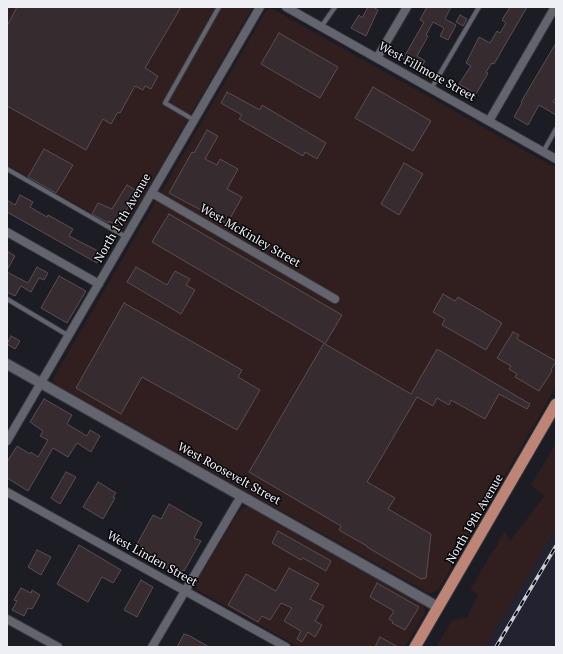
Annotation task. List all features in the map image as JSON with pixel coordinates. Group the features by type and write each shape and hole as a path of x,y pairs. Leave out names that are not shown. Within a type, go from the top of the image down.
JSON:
{"main road":[{"name":"North 19th Avenue","path":"415,647 556,404"}],"street":[{"name":"North 17th Avenue","path":"7,440 260,7"},
{"name":"West Fillmore Street","path":"286,7 556,159"},
{"path":"377,58 407,7"},
{"path":"489,121 555,7"},
{"name":"West McKinley Street","path":"152,192 335,300"},
{"path":"7,232 99,284"},
{"name":"West Roosevelt Street","path":"7,364 438,607"},
{"name":"West Linden Street","path":"7,492 286,647"},
{"path":"152,647 241,496"},
{"path":"7,619 58,647"}],"lane":[{"path":"194,120 165,103 219,7"},
{"path":"322,27 335,7"},
{"path":"431,89 479,7"},
{"path":"543,152 556,129"},
{"path":"7,169 126,237"},
{"path":"7,300 69,336"}],"shaded area":[{"path":"7,7 253,7 123,231 7,165"},
{"path":"271,8 556,168 556,387 439,589 432,593 428,593 54,382 54,377 266,11"},
{"path":"556,443 556,529 485,647 436,647 452,620 467,617 478,595 470,590 504,532 510,541 544,496 531,485"},
{"path":"245,507 248,507 424,606 425,613 405,647 299,647 197,590 195,584 239,511"},
{"path":"556,529 556,647 485,647 518,591"}],"building":[{"path":"17,7 181,7 145,68 158,76 151,89 145,86 143,90 135,86 120,113 118,112 111,124 103,119 86,150 7,106 7,26"},
{"path":"368,7 373,7 378,10 366,36 351,28 359,15 362,18"},
{"path":"427,7 451,7 445,19 456,25 448,40 440,36 444,28 433,22 426,35 428,36 417,56 425,61 420,69 403,59 424,22 420,20"},
{"path":"510,7 527,7 494,64 492,63 486,72 488,73 476,94 459,84 471,66 466,63 479,37 490,43 497,31 500,33 506,23 502,20"},
{"path":"460,15 467,19 463,26 456,22"},
{"path":"279,33 338,67 320,98 261,64"},
{"path":"556,43 556,97 553,102 556,103 556,115 539,105 528,125 514,117 522,103 521,102"},
{"path":"373,87 431,121 413,151 355,118"},
{"path":"227,92 260,110 262,105 326,143 317,159 305,152 303,156 239,119 242,115 221,103"},
{"path":"207,130 218,136 205,159 217,165 220,159 238,169 227,189 242,197 227,224 169,193 192,152 194,153"},
{"path":"44,149 73,165 56,193 28,177"},
{"path":"404,163 423,174 399,215 381,204"},
{"path":"127,185 137,191 117,226 92,214 98,203 112,209"},
{"path":"20,195 33,202 30,207 73,229 69,236 102,253 97,263 7,212 7,200 15,205"},
{"path":"169,214 342,315 325,344 411,394 437,349 530,404 527,409 499,394 485,419 451,400 449,405 437,398 433,406 417,397 367,482 395,498 388,509 431,534 426,578 421,579 367,547 339,530 341,526 249,472 324,343 152,242"},
{"path":"7,251 15,256 7,270"},
{"path":"37,267 48,273 44,280 39,278 31,292 21,286 15,296 7,292 7,272 28,283"},
{"path":"136,267 167,285 175,271 190,279 186,285 195,290 181,314 127,282"},
{"path":"59,276 86,291 67,323 41,308"},
{"path":"443,294 455,301 458,297 502,323 486,350 442,325 445,319 433,312"},
{"path":"124,303 242,370 238,377 260,390 237,430 142,377 121,414 76,388"},
{"path":"513,332 519,335 517,339 556,361 551,370 552,371 539,391 515,377 517,374 509,369 511,366 497,358"},
{"path":"11,336 20,341 15,349 7,344"},
{"path":"44,399 72,415 67,424 87,436 90,430 100,436 91,452 77,443 68,457 53,448 28,491 7,478 7,462 17,446 38,457 48,440 40,436 43,431 30,422"},
{"path":"66,472 76,477 60,504 51,498"},
{"path":"98,482 116,493 113,497 115,498 103,519 83,507"},
{"path":"169,504 202,523 194,538 201,541 184,571 182,570 179,575 141,554 145,548 137,544 153,515 161,519"},
{"path":"278,531 331,561 326,571 303,558 301,560 272,543"},
{"path":"79,545 121,570 113,583 102,577 88,602 57,584"},
{"path":"37,550 51,557 41,575 28,567"},
{"path":"289,568 319,584 310,599 324,606 315,621 322,625 315,637 308,632 302,642 297,639 301,631 284,621 292,608 281,603 270,620 262,616 258,622 228,605 246,574 276,591"},
{"path":"141,580 153,587 137,617 124,610"},
{"path":"377,583 419,607 405,630 392,623 393,622 389,619 394,611 370,597"},
{"path":"21,588 31,593 32,590 40,595 32,609 28,608 24,616 12,610 17,601 14,600"},
{"path":"184,634 190,636 209,647 177,647"},
{"path":"380,637 398,647 375,647"}],"railway":[{"path":"496,647 556,546"}]}
